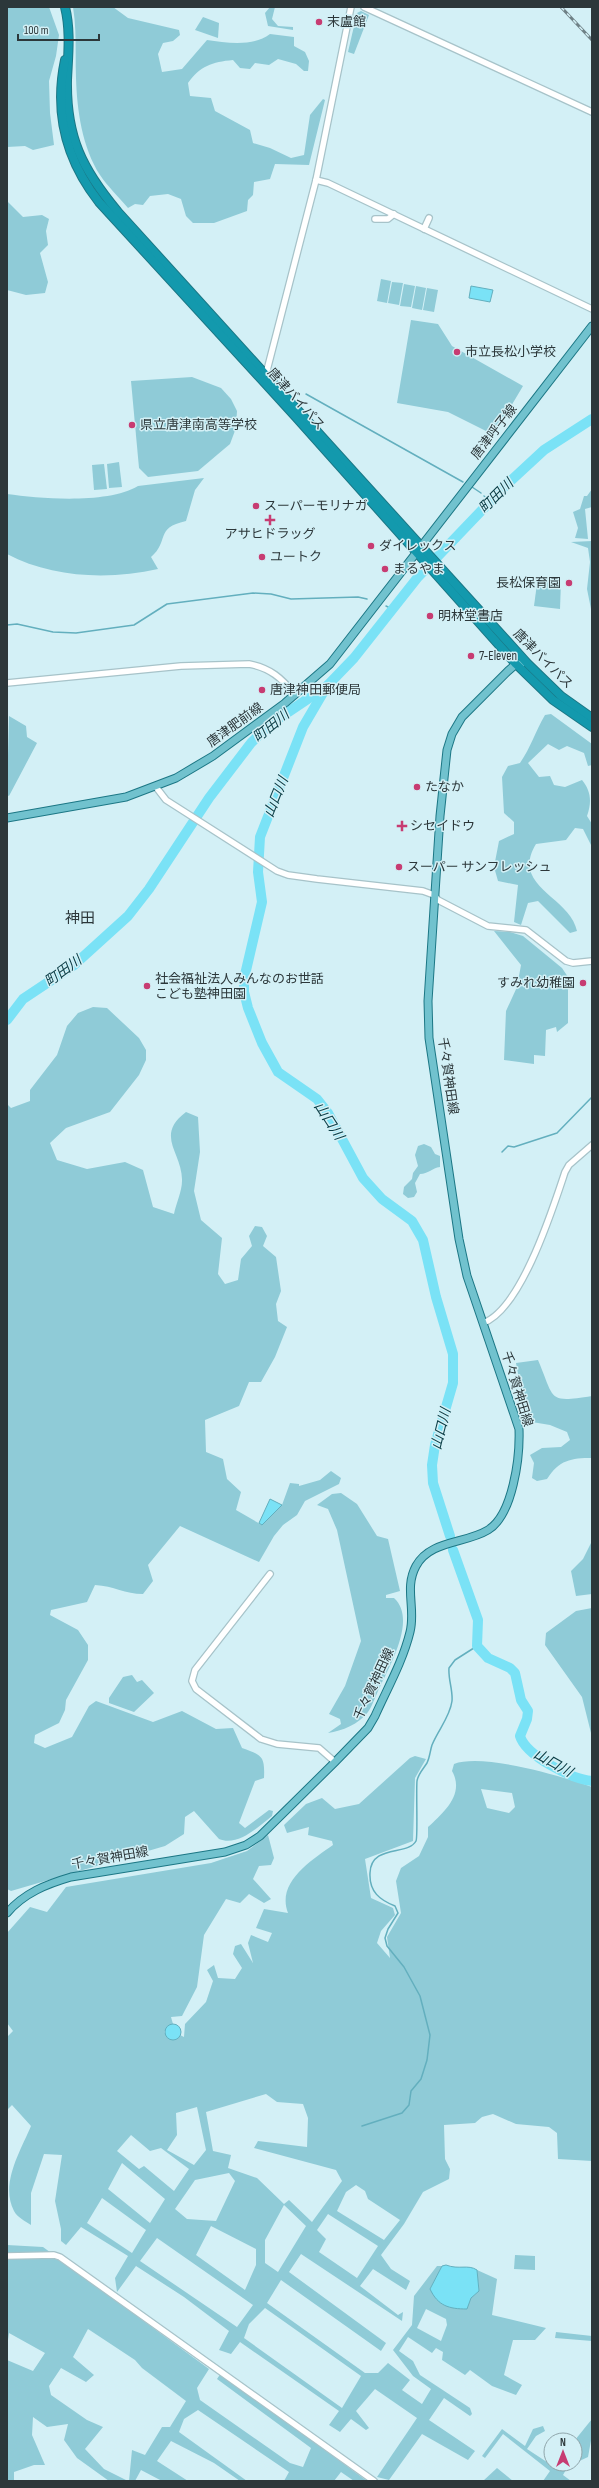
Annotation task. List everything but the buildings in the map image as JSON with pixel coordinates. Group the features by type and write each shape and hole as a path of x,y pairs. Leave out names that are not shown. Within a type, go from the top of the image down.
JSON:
{"highway":[{"name":"唐津バイパス","path":"65,7 68,47 61,78 62,125 72,159 86,186 116,222 265,378 436,568 527,663 561,696 592,718"},
{"name":"唐津バイパス","path":"436,568 516,664 553,700 592,727"}],"main road":[{"name":"唐津呼子線","path":"419,550 506,434 592,326"},
{"name":"唐津肥前線","path":"7,818 111,800 156,787 176,778 213,756 295,695 330,664 419,550"},
{"path":"516,664 527,663"},
{"name":"千々賀神田線","path":"7,1913 30,1893 71,1877 224,1852 246,1845 260,1836 368,1728 395,1671 410,1631 409,1590 417,1565 433,1549 488,1530 497,1523 506,1509 518,1451 519,1429 467,1276 459,1239 429,1038 428,1001 434,895 445,764 452,734 462,717 473,704 516,664"}],"street":[{"path":"265,378 316,180 351,7"},
{"path":"364,7 592,112"},
{"path":"316,180 328,183 592,308"},
{"path":"375,219 388,219 394,214"},
{"path":"424,229 429,218"},
{"path":"7,683 181,666 249,664 259,666 275,674 295,695"},
{"path":"156,787 166,800 254,858 288,875 423,891 434,895 438,900 480,923 526,930 566,961 573,963 592,961"},
{"path":"483,1323 496,1315 510,1297 544,1236 565,1172 569,1165 592,1145"},
{"path":"270,1574 195,1670 192,1681 196,1689 261,1739 277,1744 319,1748 335,1762"},
{"path":"7,2256 54,2255 60,2257 374,2481"}],"shaded area":[{"path":"7,7 49,7 59,35 56,56 49,81 50,113 54,145 33,150 25,146 7,147"},
{"path":"73,7 113,7 128,18 179,30 180,35 173,41 163,43 158,54 162,72 182,69 207,40 240,43 256,41 270,34 294,37 294,46 305,52 309,61 308,71 304,71 296,64 278,59 269,65 255,63 250,69 240,68 233,60 207,66 197,73 188,83 190,96 211,98 215,111 250,130 253,143 270,148 291,158 304,155 310,115 323,99 325,100 309,165 275,164 270,179 254,182 253,195 248,200 247,211 214,223 193,223 186,216 181,199 168,194 150,196 143,205 135,204 128,208 106,184 100,175 89,153 85,140 79,115"},
{"path":"270,7 275,7 272,19 278,26 293,27 293,30 268,26 265,13"},
{"path":"361,11 369,15 354,54 348,52 357,13"},
{"path":"203,17 219,23 218,38 195,30"},
{"path":"7,201 23,217 42,215 49,219 46,231 48,245 40,253 48,282 45,293 26,295 7,290"},
{"path":"381,279 391,281 387,303 377,301"},
{"path":"392,282 403,283 399,305 388,303"},
{"path":"404,284 415,286 411,307 400,306"},
{"path":"416,286 426,288 422,310 412,308"},
{"path":"471,286 493,290 490,302 469,298"},
{"path":"427,288 438,290 434,312 423,310"},
{"path":"411,320 438,324 452,346 523,386 494,435 448,412 397,403"},
{"path":"192,377 221,388 231,399 237,411 236,428 230,444 198,471 148,477 139,468 131,381"},
{"path":"119,462 122,487 109,488 107,464"},
{"path":"104,464 107,489 94,490 92,465"},
{"path":"204,478 195,490 186,521 170,527 166,531 160,546 151,557 158,569 120,575 81,575 43,568 24,562 7,554 7,494 74,499 93,498 125,492 138,486"},
{"path":"592,489 592,507 585,509 588,539 575,538 578,528 573,512 580,509 584,496 587,496"},
{"path":"592,541 592,614 587,589 590,562 588,548 571,542"},
{"path":"538,576 561,581 560,609 534,606"},
{"path":"551,714 592,744 592,765 588,766 584,753 567,746 559,750 548,744 528,763 539,777 550,776 554,785 565,787 582,780 590,797 590,806 587,816 592,824 592,847 583,829 575,828 566,840 536,844 530,859 530,871 536,881 572,919 577,931 570,933 538,901 528,903 521,925 514,922 518,885 498,881 494,867 499,841 514,834 514,822 504,813 502,777 508,766 520,763 545,715"},
{"path":"9,716 26,726 27,737 37,743 9,796 7,795"},
{"path":"494,931 510,932 523,936 562,968 568,977 568,1023 557,1032 556,1027 546,1030 545,1056 534,1055 534,1064 504,1060 506,1011 517,987 521,965"},
{"path":"93,1007 107,1008 139,1038 146,1050 146,1060 139,1075 110,1112 66,1128 50,1143 57,1160 87,1169 125,1162 143,1170 153,1207 174,1214 182,1181 179,1162 172,1145 172,1129 177,1121 186,1112 198,1117 200,1152 194,1191 201,1220 222,1238 218,1274 225,1284 238,1280 241,1259 252,1246 249,1236 255,1226 262,1227 267,1236 263,1246 276,1257 281,1291 276,1304 278,1321 287,1327 275,1357 261,1382 249,1382 239,1406 205,1420 206,1452 223,1459 227,1479 241,1492 236,1510 262,1525 282,1505 290,1483 299,1484 299,1486 320,1480 331,1471 341,1478 339,1484 305,1501 297,1515 283,1525 274,1536 259,1562 180,1526 148,1565 153,1581 143,1594 131,1593 95,1585 87,1602 51,1610 50,1615 78,1630 88,1645 88,1660 66,1700 65,1710 59,1723 35,1735 34,1743 45,1748 72,1737 89,1706 96,1701 153,1722 182,1711 216,1729 233,1728 242,1748 261,1757 264,1765 264,1778 255,1781 239,1823 245,1828 269,1810 273,1811 272,1816 255,1830 241,1838 226,1841 219,1839 194,1811 185,1817 184,1834 165,1846 11,1891 7,1889 7,1104 11,1108 30,1101 30,1090 57,1055 67,1026 78,1013"},
{"path":"424,1144 431,1147 435,1154 440,1156 440,1167 420,1174 415,1183 417,1192 414,1197 408,1198 403,1194 404,1187 412,1179 413,1173 418,1166 415,1155 418,1146"},
{"path":"538,1360 554,1396 567,1399 592,1396 592,1458 566,1461 556,1468 547,1479 537,1481 532,1478 534,1463 530,1455 542,1448 561,1447 570,1440 567,1432 550,1425 532,1422 526,1415 516,1363"},
{"path":"341,1493 357,1504 377,1536 388,1539 400,1591 386,1595 386,1598 394,1598 400,1607 403,1618 402,1630 395,1655 368,1712 360,1720 350,1726 339,1731 328,1733 341,1724 340,1719 329,1714 345,1686 361,1641 337,1530 328,1509 317,1505 332,1494"},
{"path":"270,1499 282,1505 262,1525 259,1523"},
{"path":"592,1541 592,1594 576,1596 571,1571 583,1559"},
{"path":"592,1608 592,1737 582,1697 545,1645 546,1633 576,1611"},
{"path":"132,1675 137,1682 142,1680 154,1693 134,1712 109,1703 109,1698 123,1677"},
{"path":"415,1756 426,1759 415,1778 413,1841 365,1859 371,1898 393,1908 395,1915 381,1931 377,1943 390,1958 387,1937 401,1913 396,1881 401,1868 419,1856 428,1837 428,1827 451,1802 456,1787 452,1771 454,1764 467,1761 484,1761 523,1767 562,1777 592,1787 592,2161 558,2159 557,2133 549,2127 516,2124 493,2114 482,2117 475,2123 444,2125 445,2159 450,2169 449,2179 423,2192 404,2224 381,2255 391,2269 410,2281 406,2290 373,2269 360,2286 398,2315 403,2312 402,2321 301,2254 289,2272 386,2343 381,2351 281,2280 267,2303 365,2373 378,2373 388,2363 410,2380 402,2390 422,2404 431,2389 413,2376 393,2350 412,2325 414,2296 437,2266 442,2266 430,2289 467,2308 471,2298 479,2291 477,2270 497,2279 492,2315 546,2328 535,2340 513,2340 504,2375 522,2385 516,2395 492,2386 470,2370 465,2375 442,2360 443,2352 436,2348 432,2353 408,2337 399,2351 413,2361 420,2375 470,2408 472,2414 470,2416 444,2398 429,2420 475,2451 468,2460 422,2434 389,2480 377,2477 417,2418 375,2389 356,2411 369,2428 366,2430 351,2419 340,2432 329,2425 339,2411 240,2342 231,2354 219,2350 229,2331 184,2297 136,2266 117,2292 115,2278 128,2256 81,2227 66,2245 61,2241 61,2229 55,2201 62,2155 44,2154 31,2193 31,2225 15,2213 10,2201 10,2179 17,2157 31,2126 12,2105 7,2110 7,2037 13,2031 7,2023 7,1933 30,1907 47,1912 66,1887 211,1863 247,1851 268,1835 274,1858 271,1865 259,1866 253,1879 271,1899 264,1903 249,1894 240,1903 226,1899 204,1935 197,1987 182,2016 171,2017 173,2024 164,2032 174,2040 180,2035 184,2037 185,2024 206,2002 213,1981 207,1970 214,1965 218,1978 235,1979 242,1968 233,1954 235,1946 241,1944 253,1963 248,1943 251,1935 268,1942 272,1933 256,1928 264,1909 288,1913 286,1902 287,1891 291,1882 306,1865 333,1845 332,1841 308,1835 309,1827 287,1833 284,1825 306,1804 322,1798 335,1809 359,1804 410,1758","holes":["481,1789 512,1793 515,1807 509,1813 487,1808","266,2094 277,2102 303,2104 308,2118 307,2147 258,2141 254,2148 336,2170 342,2181 312,2222 289,2200 284,2204 257,2178 228,2168 231,2155 213,2151 206,2112","197,2107 206,2150 194,2165 167,2150 177,2135 176,2113","131,2135 150,2151 161,2148 189,2169 174,2191 144,2166 139,2169 117,2151","122,2163 165,2199 150,2223 108,2189","229,2173 235,2181 216,2221 187,2219 175,2209 195,2180","356,2185 365,2191 368,2199 400,2220 384,2240 337,2211 346,2192","102,2198 146,2230 132,2253 87,2223","284,2205 306,2226 278,2272 265,2263 265,2240","328,2214 378,2246 357,2278 319,2252 326,2239 317,2230","211,2226 256,2249 256,2265 245,2290 196,2255","157,2238 253,2305 237,2327 140,2261","265,2308 361,2376 342,2408 244,2338 249,2324","426,2309 446,2319 447,2325 441,2341 417,2328"]},
{"path":"173,2024 180,2029 181,2032 176,2039 173,2040 166,2035 165,2032 170,2025"},
{"path":"7,2245 43,2247 209,2369 197,2388 200,2400 290,2463 303,2467 311,2448 217,2379 221,2373 367,2481 354,2481 341,2472 334,2481 284,2481 289,2472 198,2410 184,2419 179,2432 247,2481 240,2481 214,2463 171,2441 157,2461 188,2481 162,2481 141,2470 135,2481 129,2481 132,2450 145,2455 162,2427 170,2427 186,2401 142,2368 135,2360 88,2329 73,2357 94,2375 86,2382 61,2368 49,2386 51,2395 87,2420 103,2427 85,2449 104,2469 128,2481 109,2481 77,2458 64,2440 68,2424 47,2427 33,2417 32,2435 45,2465 34,2465 14,2472 14,2481 7,2481 7,2360 33,2371 45,2353 9,2333 7,2347"},
{"path":"515,2255 535,2256 535,2270 514,2269"},
{"path":"446,2265 455,2267 470,2267 477,2270 479,2291 471,2298 467,2309 449,2307 440,2303 430,2289 442,2266"},
{"path":"556,2332 592,2336 592,2341 555,2338"},
{"path":"592,2419 592,2435 588,2457 583,2459 583,2432 581,2432"},
{"path":"543,2426 545,2431 536,2436 527,2449 543,2459 543,2465 503,2434 485,2458 482,2456 502,2429 525,2446 533,2429"},
{"path":"497,2468 513,2481 483,2481"},
{"path":"549,2472 565,2472 563,2475 571,2481 543,2481"}],"waterway":[{"path":"306,394 463,482"},
{"name":"町田川","path":"7,1020 23,999 74,965 128,916 149,889 209,798 251,743 269,725 327,686 354,658 418,577 505,486 544,450 592,419"},
{"path":"472,487 481,493"},
{"path":"484,496 491,501"},
{"path":"7,625 17,624 53,632 76,633 134,625 167,604 253,593 271,594 291,599 358,597 367,599"},
{"name":"町田川","path":"386,606 392,609"},
{"name":"山口川","path":"327,686 303,727 260,837 258,872 262,902 244,979 244,992 248,1008 262,1043 278,1072 317,1099 328,1113 363,1178 382,1199 412,1221 423,1240 436,1297 453,1354 453,1383 435,1445 432,1465 433,1483 450,1536"},
{"path":"502,1152 508,1146 514,1147 557,1133 592,1097"},
{"name":"山口川","path":"453,1550 478,1620 477,1646 488,1658 510,1668 515,1673 521,1700 528,1711 527,1719 520,1736 524,1744 540,1758 562,1771 573,1776 592,1781"},
{"path":"362,2126 402,2113 409,2105 411,2091 421,2079 427,2060 430,2035 420,1996 404,1967 387,1946 385,1938 388,1929 398,1913 395,1906 380,1898 371,1885 370,1873 372,1864 376,1858 383,1854 406,1848 416,1841 417,1781 427,1763 432,1745 451,1707 452,1697 449,1668 455,1660 477,1646"}],"railway":[{"path":"561,7 592,40"}],"place":[{"name":"末盧館","path":"319,22"},
{"name":"市立長松小学校","path":"457,352"},
{"name":"県立唐津南高等学校","path":"132,425"},
{"name":"スーパーモリナガ","path":"256,506"},
{"name":"アサヒドラッグ","path":"270,520"},
{"name":"ダイレックス","path":"371,546"},
{"name":"ユートク","path":"262,557"},
{"name":"まるやま","path":"385,569"},
{"name":"長松保育園","path":"569,583"},
{"name":"明林堂書店","path":"430,616"},
{"name":"7-Eleven","path":"471,656"},
{"name":"唐津神田郵便局","path":"262,690"},
{"name":"たなか","path":"417,787"},
{"name":"シセイドウ","path":"402,826"},
{"name":"スーパー サンフレッシュ","path":"399,867"},
{"name":"すみれ幼稚園","path":"583,983"},
{"name":"社会福祉法人みんなのお世話 こども塾神田園","path":"147,986"}],"district":[{"name":"神田","path":"80,918"}]}
